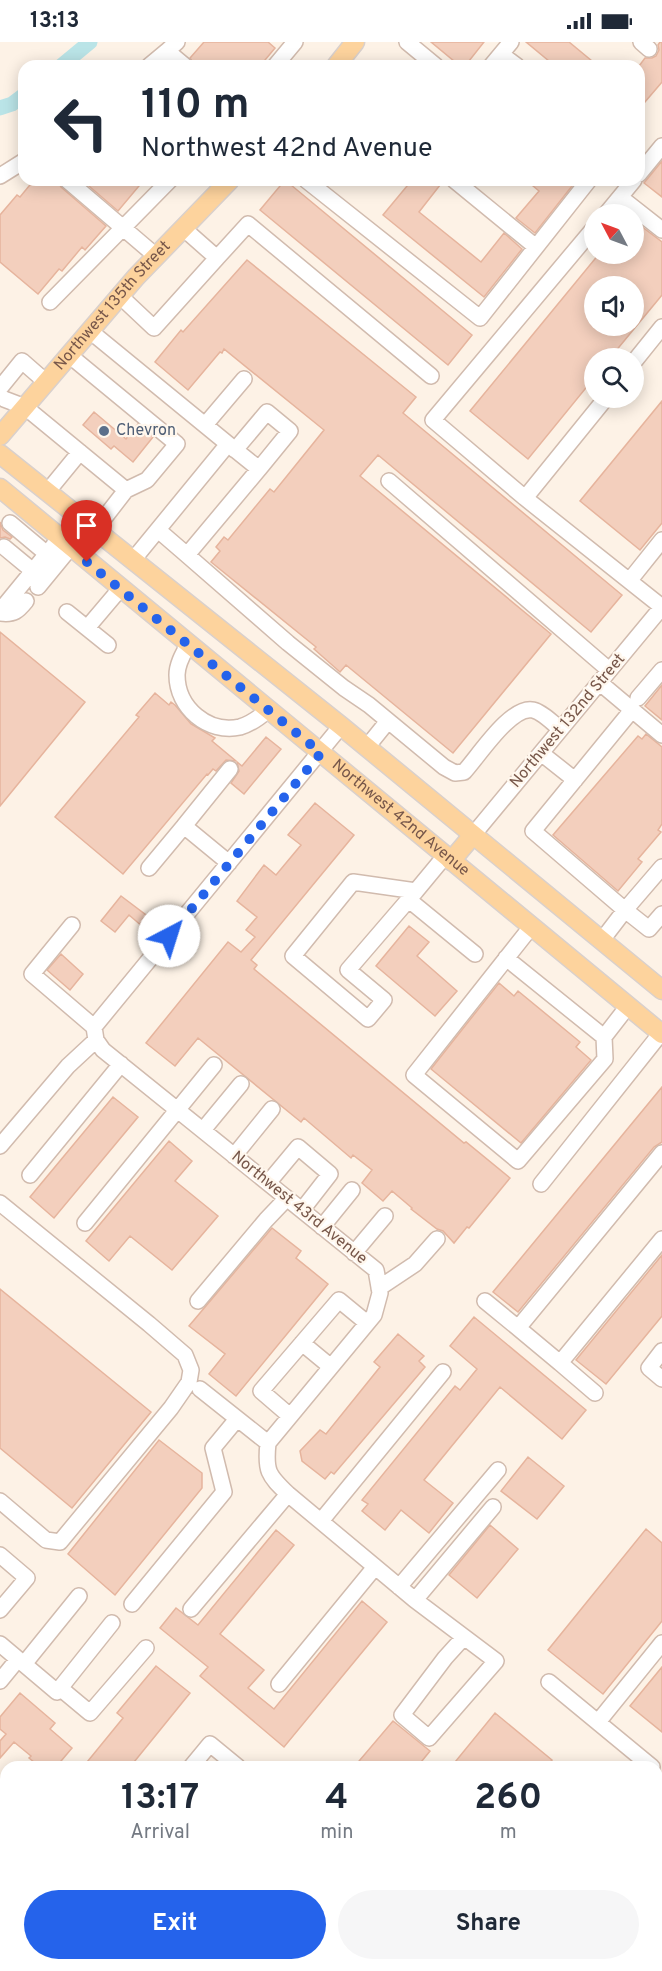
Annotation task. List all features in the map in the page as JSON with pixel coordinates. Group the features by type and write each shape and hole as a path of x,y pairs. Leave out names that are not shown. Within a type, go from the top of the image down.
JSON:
{"main road":[{"path":"341,60 355,42"},
{"name":"Northwest 135th Street","path":"0,436 120,296 224,186"},
{"name":"Northwest 42nd Avenue","path":"0,454 367,747 662,990"},
{"name":"Northwest 42nd Avenue","path":"0,488 65,544 662,1034"},
{"path":"448,858 473,834"}],"street":[{"path":"280,60 295,42"},
{"path":"407,42 429,60"},
{"path":"156,60 172,47 181,60"},
{"path":"496,60 506,48"},
{"path":"645,167 662,146"},
{"path":"0,176 18,165"},
{"path":"74,186 156,256"},
{"path":"50,302 164,186"},
{"path":"314,186 480,318 584,186"},
{"path":"461,186 536,247"},
{"path":"614,204 629,186"},
{"path":"620,197 662,230"},
{"path":"120,296 154,328 248,224 431,376"},
{"path":"183,228 217,258"},
{"path":"584,240 433,420 525,498 630,580 659,617"},
{"path":"644,349 662,327"},
{"path":"90,332 259,469"},
{"path":"69,355 177,444 147,480 126,490 95,530"},
{"path":"0,388 22,361 46,382"},
{"path":"205,425 244,379"},
{"path":"0,396 25,407 126,490"},
{"path":"525,498 598,408"},
{"path":"133,560 232,447 267,412 290,431 188,555"},
{"path":"48,491 80,452"},
{"path":"389,481 609,670"},
{"path":"22,508 5,519 47,554"},
{"path":"158,530 297,650 444,768 455,773 464,772 509,719 522,710 534,710 560,729"},
{"path":"630,580 662,540"},
{"path":"0,612 47,554 65,544"},
{"path":"38,587 65,544"},
{"path":"4,547 33,571"},
{"path":"87,628 120,589"},
{"path":"67,612 108,645"},
{"name":"Northwest 132nd Street","path":"473,834 609,670 659,617"},
{"path":"188,645 180,658 177,674 179,690 185,705 196,717 210,725 225,728 241,727 256,720 268,710"},
{"path":"662,670 533,831 649,929 662,914"},
{"path":"599,682 635,704 662,735"},
{"path":"367,747 388,721"},
{"path":"0,1146 95,1034 229,863 341,726"},
{"path":"541,753 575,780"},
{"path":"149,868 230,769"},
{"path":"184,826 229,863"},
{"path":"448,858 412,895 348,970 384,1000 368,1019 292,956 353,882 412,895 475,954"},
{"path":"602,940 662,867"},
{"name":"Northwest 43rd Avenue","path":"72,925 32,974 95,1034 104,1050 375,1270 379,1288"},
{"path":"531,927 414,1074 518,1161 605,1059 604,1037 628,1006"},
{"path":"506,958 604,1037"},
{"path":"541,1184 662,1034"},
{"path":"30,1175 121,1064"},
{"path":"85,1223 214,1065"},
{"path":"203,1131 241,1084"},
{"path":"234,1156 272,1109"},
{"path":"268,1183 298,1147 330,1174 302,1210"},
{"path":"518,1329 662,1153"},
{"path":"322,1227 352,1190"},
{"path":"198,1301 287,1198"},
{"path":"0,1203 185,1355 191,1370 189,1382 171,1408 60,1542 46,1540 0,1501"},
{"path":"354,1253 385,1216"},
{"path":"437,1239 416,1264 379,1288 380,1293 374,1315 268,1443 266,1462 272,1479 288,1494 415,1600 464,1637 496,1662 429,1738 402,1715 445,1658 464,1637"},
{"path":"560,1363 662,1239"},
{"path":"290,1416 261,1391 339,1299 367,1323"},
{"path":"485,1301 595,1393"},
{"path":"302,1343 331,1367"},
{"path":"662,1351 649,1368 662,1378"},
{"path":"321,1521 443,1372"},
{"path":"200,1389 268,1443"},
{"path":"132,1604 224,1492 213,1448 237,1419"},
{"path":"399,1587 498,1470"},
{"path":"191,1610 288,1494"},
{"path":"415,1600 493,1507"},
{"path":"0,1555 27,1578 0,1610"},
{"path":"279,1684 375,1567"},
{"path":"0,1681 79,1596"},
{"path":"0,1644 57,1692 112,1623"},
{"path":"598,1722 662,1643"},
{"path":"60,1688 90,1713 146,1648"},
{"path":"549,1682 645,1761"},
{"path":"196,1761 210,1744 231,1761"}],"building":[{"path":"204,42 268,42 275,48 265,60 191,60 190,58"},
{"path":"431,42 484,42 470,60 453,60"},
{"path":"526,42 569,42 591,60 548,60"},
{"path":"662,42 662,82 645,102 644,60 656,56 659,50 658,45"},
{"path":"662,161 662,197 645,182"},
{"path":"29,186 60,186 106,226 85,250 82,247 62,271 59,269 38,294 0,262 0,215 17,195 20,197"},
{"path":"89,186 139,186 118,211"},
{"path":"280,186 292,186 472,335 448,365 260,210"},
{"path":"407,186 439,186 419,212 481,262 504,233 522,249 484,297 383,215"},
{"path":"533,186 572,186 535,233 516,218 539,191"},
{"path":"644,228 662,242 662,295 644,317 644,276 584,276 584,336 628,336 618,348 584,348 584,390 528,459 470,411 591,264 644,264"},
{"path":"247,260 416,397 403,413 622,595 591,632 378,455 360,476 551,634 453,753 346,665 340,672 314,649 316,647 211,562 220,551 216,547 224,537 228,540 270,489 274,492 324,430 224,349 188,390 155,362 181,330 183,332"},
{"path":"662,401 662,523 640,550 580,501"},
{"path":"94,412 126,439 138,424 153,437 133,462 114,446 111,449 83,425"},
{"path":"0,522 3,530 12,537 10,539 0,538"},
{"path":"0,632 85,702 0,806"},
{"path":"662,685 662,720 645,706"},
{"path":"155,693 169,705 171,702 175,705 191,724 215,738 212,741 236,761 226,760 216,771 213,769 207,774 123,874 55,817 139,717 136,715"},
{"path":"646,734 662,747 662,824 658,830 661,832 638,859 642,862 618,891 553,835 638,736 642,739"},
{"path":"266,737 281,749 244,794 231,783 239,771 237,762 242,766"},
{"path":"315,803 354,835 251,960 257,965 254,969 464,1143 466,1142 510,1178 454,1243 443,1231 411,1209 392,1191 383,1201 362,1183 372,1170 353,1155 351,1158 304,1118 301,1122 198,1038 175,1066 146,1043 228,942 241,952 255,937 246,930 257,917 237,901 264,865 276,875 301,845 288,835"},
{"path":"121,896 150,918 143,927 129,915 115,932 101,921"},
{"path":"409,926 429,942 417,956 457,991 435,1016 376,966"},
{"path":"61,954 83,974 70,990 47,970"},
{"path":"499,983 514,996 518,991 580,1042 576,1047 591,1060 521,1143 431,1069"},
{"path":"662,1087 662,1142 654,1147 518,1312 493,1292"},
{"path":"113,1097 138,1117 54,1218 30,1197"},
{"path":"169,1141 192,1161 175,1181 218,1216 172,1270 130,1236 109,1261 86,1241"},
{"path":"272,1228 301,1251 296,1258 328,1284 236,1396 209,1374 225,1354 189,1326"},
{"path":"662,1255 662,1316 606,1384 576,1360"},
{"path":"0,1289 151,1412 72,1508 0,1448"},
{"path":"474,1317 586,1410 562,1439 500,1387 424,1480 453,1503 429,1533 401,1510 385,1530 362,1511 368,1504 362,1500 455,1386 460,1390 477,1369 450,1346"},
{"path":"398,1334 424,1356 419,1361 425,1367 334,1474 331,1472 325,1479 302,1461 300,1451 320,1430 326,1434 380,1367 374,1362"},
{"path":"159,1440 202,1473 202,1488 115,1595 68,1554"},
{"path":"528,1457 564,1486 537,1519 501,1491"},
{"path":"490,1525 518,1549 477,1598 449,1575"},
{"path":"646,1529 662,1543 662,1621 603,1694 548,1650"},
{"path":"276,1530 294,1545 220,1634 264,1670 248,1688 274,1709 362,1601 387,1622 284,1747 200,1676 208,1667 160,1628 176,1608 198,1625"},
{"path":"156,1666 190,1693 135,1761 88,1761 123,1718 117,1713"},
{"path":"662,1667 662,1732 630,1706"},
{"path":"20,1693 55,1723 50,1729 72,1748 61,1761 33,1761 29,1758 31,1756 14,1742 0,1758 0,1741 6,1734 0,1729 0,1717"},
{"path":"495,1713 552,1760 551,1761 456,1761"},
{"path":"393,1721 430,1751 422,1761 359,1761"}],"waterway":[{"path":"68,60 90,42"},
{"path":"0,108 18,100"}],"place":[{"name":"Chevron","path":"104,431"}],"route":[{"path":"87,562 321,753 169,936"}]}
